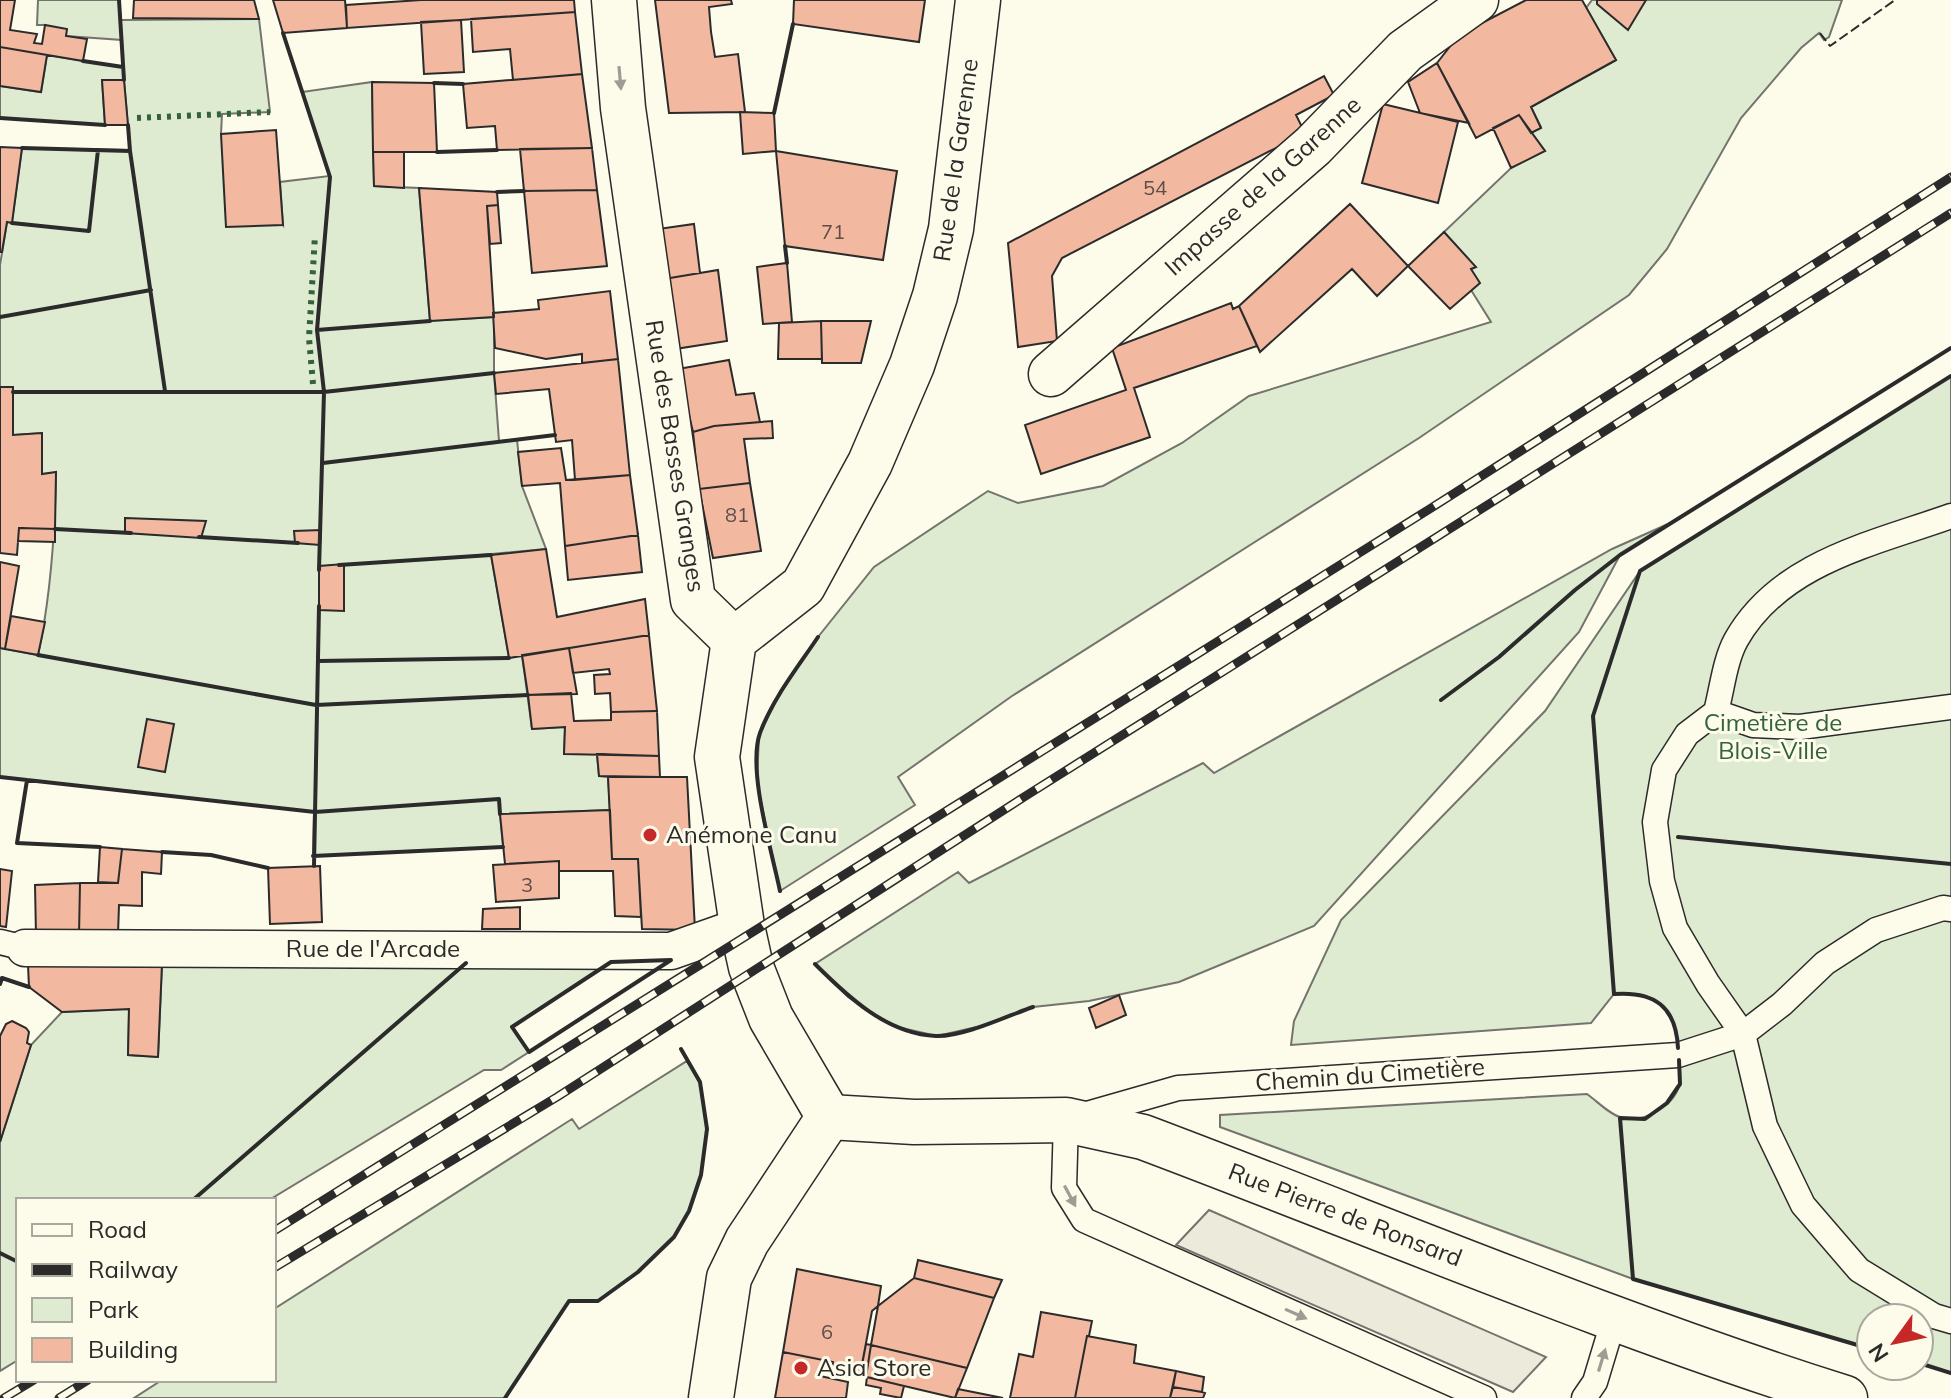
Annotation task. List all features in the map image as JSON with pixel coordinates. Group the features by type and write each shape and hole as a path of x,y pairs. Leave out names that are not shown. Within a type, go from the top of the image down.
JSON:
{"street":[{"name":"Rue des Basses Granges","path":"614,0 623,108 693,600 734,640"},
{"name":"Rue de la Garenne","path":"734,640 803,586 870,463 912,365 935,296 951,229 978,0"},
{"name":"Impasse de la Garenne","path":"1051,374 1313,146 1405,51 1476,0"},
{"path":"711,1398 729,1278 747,1241 829,1117 771,1018 751,967 742,926 717,757 734,640"},
{"name":"Rue de l'Arcade","path":"12,945 671,951 742,926"},
{"name":"Rue Pierre de Ronsard","path":"829,1117 914,1122 1066,1120 1143,1137 1614,1319 1753,1384 1845,1398"}],"lane":[{"path":"1951,516 1823,562 1782,586 1755,611 1734,643 1716,712 1687,734 1664,770 1655,822 1662,881 1675,928 1708,984 1743,1034 1765,1126 1803,1205 1859,1270 1934,1316 1951,1321"},
{"path":"1716,712 1753,725 1800,727 1951,707"},
{"name":"Chemin du Cimetière","path":"1066,1120 1178,1088 1678,1055 1743,1034 1782,1004 1825,963 1876,930 1943,908 1951,909"},
{"path":"1066,1120 1064,1188 1084,1220 1484,1398"},
{"path":"1584,1398 1595,1382 1614,1319"}],"green space":[{"path":"38,0 119,0 121,20 259,19 270,112 222,114 221,134 283,225 280,182 330,176 302,92 372,82 374,186 419,188 430,321 494,317 499,441 517,440 522,486 546,549 481,555 491,555 509,657 522,655 532,729 565,727 564,754 597,754 599,776 608,777 610,810 500,814 503,847 313,856 314,812 0,777 0,648 38,655 49,587 56,473 42,474 42,433 13,435 13,387 0,387 0,265 7,222 12,222 22,148 130,150 124,80 102,80 105,125 0,118 0,86 41,92 47,55 123,67 122,40 66,36 45,25 37,25"},
{"path":"1592,0 1842,0 1829,37 1824,40 1819,33 1801,48 1741,118 1667,249 1629,295 1419,438 1012,696 898,777 915,805 780,891 757,783 759,735 779,695 818,637 874,567 988,491 1018,503 1103,486 1182,443 1249,396 1491,322 1471,290 1471,269 1475,267 1444,232 1511,168 1545,151 1531,133 1541,127 1531,107 1616,60 1586,8"},
{"name":"Cimetière de Blois-Ville","path":"1951,376 1951,1373 1935,1368 1935,1302 1855,1302 1855,1344 1633,1279 1220,1127 1220,1115 1587,1094 1618,1117 1632,1119 1650,1115 1673,1098 1678,1090 1680,1069 1673,1023 1661,1005 1652,999 1629,994 1614,994 1591,1023 1291,1045 1294,1021 1341,920 1545,711 1640,571"},
{"path":"1668,524 1620,555 1579,632 1314,926 1179,982 1089,1001 1033,1007 981,1026 937,1036 893,1026 848,997 815,964 958,872 969,883 1203,763 1214,773 1612,549"},
{"path":"611,962 512,1026 529,1052 501,1070 484,1070 272,1198 16,1198 16,1361 0,1371 0,1142 31,1045 62,1012 129,1009 128,1055 158,1057 162,964"},
{"path":"687,1061 700,1082 707,1129 701,1175 689,1211 674,1237 638,1272 598,1301 569,1301 505,1398 134,1398 159,1382 276,1382 276,1308 572,1119 579,1129"}],"shaded area":[{"path":"1209,1210 1546,1357 1513,1392 1176,1245"}],"building":[{"path":"0,0 15,0 10,30 37,34 34,43 42,44 45,25 67,29 66,36 87,39 83,61 0,47"},
{"path":"134,0 254,0 259,19 133,18"},
{"path":"273,0 345,0 347,28 283,33"},
{"path":"421,0 574,0 575,12 347,28 346,5"},
{"path":"655,0 731,0 732,4 709,7 711,32 715,57 738,54 745,112 669,113"},
{"path":"794,0 925,0 919,42 793,24"},
{"path":"1526,0 1582,0 1616,60 1531,107 1541,128 1531,133 1519,115 1476,138 1437,63 1459,35"},
{"path":"1597,0 1646,0 1628,30 1597,4"},
{"path":"575,12 582,74 513,80 510,49 473,52 471,19"},
{"path":"461,20 464,72 424,74 421,22"},
{"path":"0,47 47,55 41,92 0,86"},
{"path":"1437,63 1469,123 1420,113 1408,82"},
{"path":"582,74 592,148 497,150 495,126 467,128 463,84"},
{"path":"1324,76 1334,95 1296,115 1305,133 1062,258 1052,276 1057,341 1018,347 1008,243"},
{"path":"102,80 124,80 128,125 105,125"},
{"path":"372,82 434,83 437,152 373,152"},
{"path":"1383,104 1458,122 1438,203 1362,183"},
{"path":"740,112 774,113 776,151 743,154"},
{"path":"1519,115 1545,151 1511,168 1493,128"},
{"path":"276,130 283,225 226,227 221,134"},
{"path":"0,147 22,148 12,223 7,222 2,252 0,252"},
{"path":"592,148 597,190 524,191 520,149"},
{"path":"776,151 897,171 883,260 785,246"},
{"path":"373,152 404,152 404,188 374,186"},
{"path":"419,188 497,192 498,205 487,206 494,317 430,321"},
{"path":"597,190 607,266 532,273 524,191"},
{"path":"1350,204 1408,266 1377,296 1352,269 1260,352 1239,306"},
{"path":"498,205 501,243 490,244 487,206"},
{"path":"694,224 700,273 664,279 658,229"},
{"path":"1444,232 1476,267 1471,269 1480,283 1450,309 1408,266"},
{"path":"787,263 792,322 763,324 757,267"},
{"path":"718,270 727,341 675,349 664,279"},
{"path":"610,291 618,359 582,363 582,354 546,359 495,348 493,313 539,309 538,300"},
{"path":"1231,303 1233,309 1239,306 1257,346 1134,388 1150,437 1041,474 1025,425 1126,390 1112,348"},
{"path":"821,321 822,359 778,359 779,323"},
{"path":"821,321 871,321 861,363 822,363"},
{"path":"618,359 630,475 575,480 572,440 556,442 549,389 496,394 494,373"},
{"path":"729,360 736,395 754,393 760,422 714,426 693,432 678,369"},
{"path":"0,387 13,387 13,435 42,433 42,474 56,472 55,529 19,528 17,555 0,553"},
{"path":"772,421 773,438 744,439 750,483 699,489 693,432 714,426"},
{"path":"561,448 566,480 630,475 638,535 565,546 560,483 522,486 518,452"},
{"path":"750,483 761,551 713,558 699,489"},
{"path":"125,518 206,521 201,538 125,533"},
{"path":"19,528 55,529 55,542 18,541"},
{"path":"321,530 320,545 295,543 294,531"},
{"path":"638,535 642,572 568,580 565,546"},
{"path":"546,549 557,617 645,599 649,635 509,658 491,555"},
{"path":"0,562 19,566 5,649 0,648"},
{"path":"344,564 344,611 319,610 319,566"},
{"path":"11,616 45,622 38,655 5,649"},
{"path":"649,635 657,711 611,712 610,693 595,694 594,675 610,674 609,669 573,673 569,648"},
{"path":"569,648 577,694 528,695 522,655"},
{"path":"571,693 574,721 611,720 611,712 657,711 659,756 564,754 565,727 532,729 528,695"},
{"path":"147,719 174,724 165,772 138,767"},
{"path":"597,754 659,756 660,777 599,776"},
{"name":"Anémone Canu","path":"608,777 687,777 695,930 642,929 638,859 612,859"},
{"path":"610,810 612,859 638,859 641,917 615,916 613,871 559,871 559,861 505,864 500,814"},
{"path":"100,847 122,849 118,883 98,882"},
{"path":"122,849 162,852 161,874 142,872 142,906 119,905 118,934 79,935 80,883 118,883"},
{"path":"559,861 559,898 496,902 493,865"},
{"path":"320,866 322,922 270,924 268,868"},
{"path":"0,869 12,871 6,927 0,926"},
{"path":"80,883 79,935 36,935 35,885"},
{"path":"520,907 520,929 482,929 483,909"},
{"path":"162,964 158,1057 128,1055 129,1009 62,1012 29,987 28,965"},
{"path":"1119,995 1126,1015 1096,1028 1089,1008"},
{"path":"12,1021 26,1028 29,1032 27,1043 31,1045 0,1142 0,1036 6,1024"},
{"path":"918,1260 1002,1280 994,1298 914,1278"},
{"path":"797,1269 881,1286 878,1306 872,1311 860,1375 832,1369 833,1362 783,1352"},
{"path":"914,1278 994,1298 967,1368 871,1345 878,1306"},
{"path":"1041,1312 1092,1321 1075,1398 1010,1398 1019,1354 1033,1357"},
{"path":"1087,1336 1136,1345 1134,1363 1176,1371 1170,1398 1075,1398"},
{"path":"866,1344 871,1345 866,1377 860,1375"},
{"path":"871,1345 967,1368 955,1398 866,1377"},
{"name":"Asia Store","path":"783,1352 823,1360 820,1376 848,1382 846,1398 775,1398"},
{"path":"1176,1371 1204,1377 1202,1392 1173,1387"},
{"path":"867,1377 904,1386 901,1398 880,1394 881,1388 866,1385"},
{"path":"1173,1387 1205,1393 1203,1398 1170,1398"},
{"path":"958,1389 1003,1398 955,1398"}],"railway":[{"path":"276,1230 1428,510 1951,177"},
{"path":"276,1267 557,1097 1024,797 1951,213"},
{"path":"4,1398 31,1382"},
{"path":"59,1398 85,1382"}],"hedge":[{"path":"137,118 270,112"},
{"path":"313,384 309,338 315,235"}],"fence":[{"path":"1820,33 1830,46 1895,0"}],"wall":[{"path":"119,0 124,80"},
{"path":"774,113 793,24"},
{"path":"283,33 330,177 317,330 324,392 319,570"},
{"path":"83,61 123,67"},
{"path":"434,83 463,84"},
{"path":"0,118 105,125"},
{"path":"22,148 130,151 128,125"},
{"path":"12,223 89,231 98,150"},
{"path":"437,152 497,150"},
{"path":"130,151 165,391"},
{"path":"497,192 524,191"},
{"path":"785,246 787,263"},
{"path":"0,317 151,290"},
{"path":"317,330 430,321"},
{"path":"1441,700 1499,657 1620,555 1951,348"},
{"path":"13,392 324,392 494,373"},
{"path":"1678,1048 1673,1022 1661,1004 1641,995 1614,994 1593,716 1640,571 1951,376"},
{"path":"323,463 555,435"},
{"path":"55,529 131,533"},
{"path":"199,537 298,543"},
{"path":"339,565 491,555"},
{"path":"314,866 319,606"},
{"path":"780,891 762,811 757,749 760,733 772,707 818,637"},
{"path":"38,655 316,705 528,695"},
{"path":"318,661 509,658"},
{"path":"0,777 315,812 499,799 500,814"},
{"path":"27,780 17,843 100,847"},
{"path":"1678,837 1951,864"},
{"path":"313,856 503,847"},
{"path":"162,852 211,855 268,868"},
{"path":"671,960 529,1052 512,1027 611,962 671,960"},
{"path":"195,1198 466,963"},
{"path":"815,964 870,1012 901,1029 918,1034 936,1036 959,1033 1033,1007"},
{"path":"0,984 2,978 29,987"},
{"path":"505,1398 569,1301 598,1301 638,1272 674,1237 689,1211 701,1175 707,1129 700,1082 681,1049"},
{"path":"1679,1060 1680,1084 1667,1103 1645,1119 1620,1118 1633,1279 1855,1344"},
{"path":"0,1253 16,1261"},
{"path":"1935,1368 1951,1373"}],"place":[{"name":"Anémone Canu","path":"650,835"},
{"name":"Asia Store","path":"801,1368"}]}
